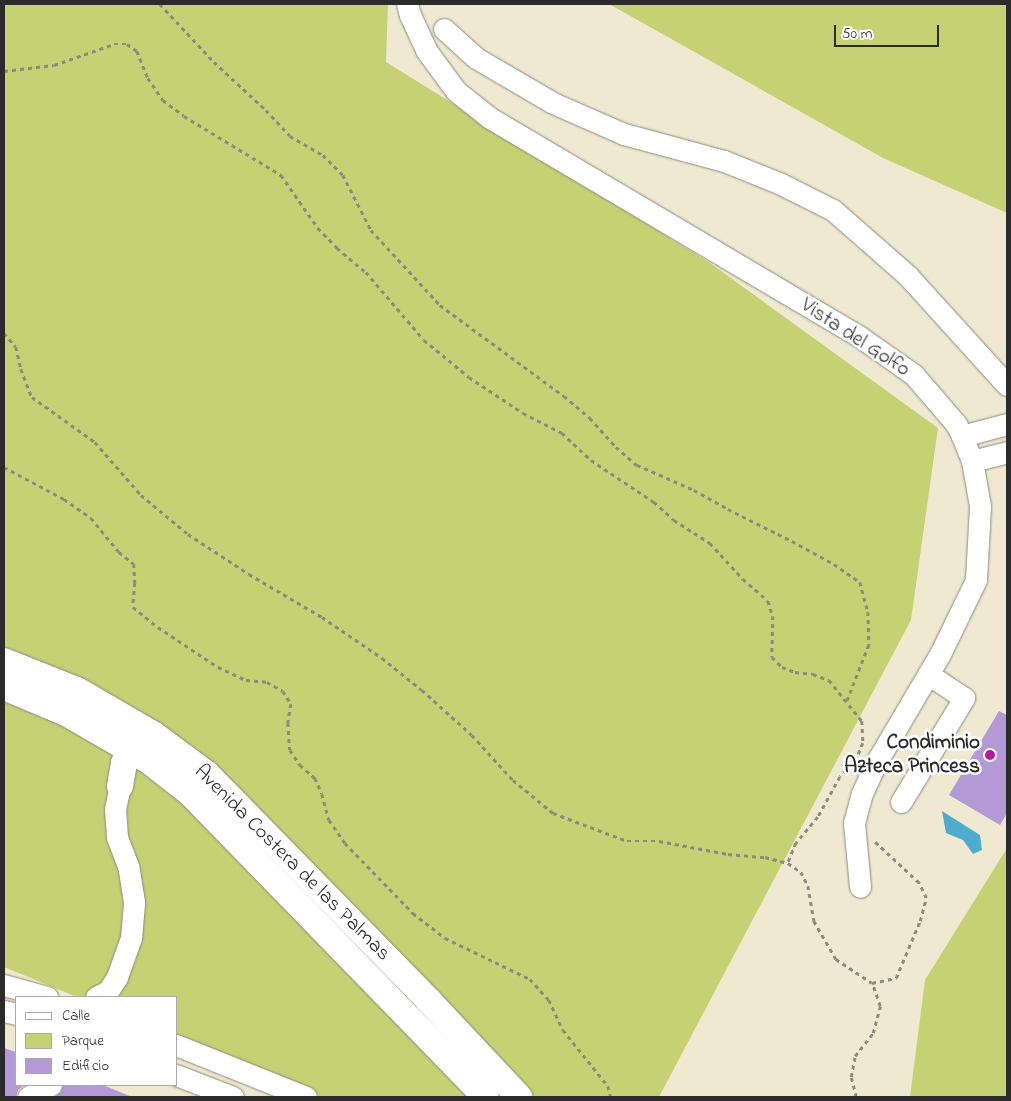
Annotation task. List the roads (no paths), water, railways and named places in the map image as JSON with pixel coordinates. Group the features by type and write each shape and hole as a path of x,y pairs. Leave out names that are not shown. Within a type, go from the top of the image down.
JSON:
{"main road":[{"name":"Avenida Costera de las Palmas","path":"4,661 77,690 153,734 206,774 429,1001 519,1097"},
{"name":"Avenida Costera de las Palmas","path":"4,687 66,713 140,755 190,792 486,1097"},
{"path":"120,786 139,773 140,755 153,734"}],"street":[{"name":"Vista del Golfo","path":"407,4 426,50 456,91 490,118 860,337 914,375 956,424 972,461 980,506 976,580 928,674 877,761 862,792 854,824 860,887"},
{"path":"444,29 476,58 553,103 624,134 724,161 779,183 833,210 908,276 1007,385"},
{"path":"962,436 1007,424"},
{"path":"972,461 1007,452"},
{"path":"901,802 964,698 928,674"},
{"path":"105,995 118,977 131,938 134,902 128,866 117,836 115,809 120,786"},
{"path":"4,985 43,996"},
{"path":"178,1046 306,1097"},
{"path":"178,1076 233,1097"},
{"path":"28,1097 49,1086"}],"water":[{"path":"942,811 980,835 982,850 973,854 963,840 946,833"}],"place":[{"name":"Condiminio Azteca Princess","path":"990,755"}]}
